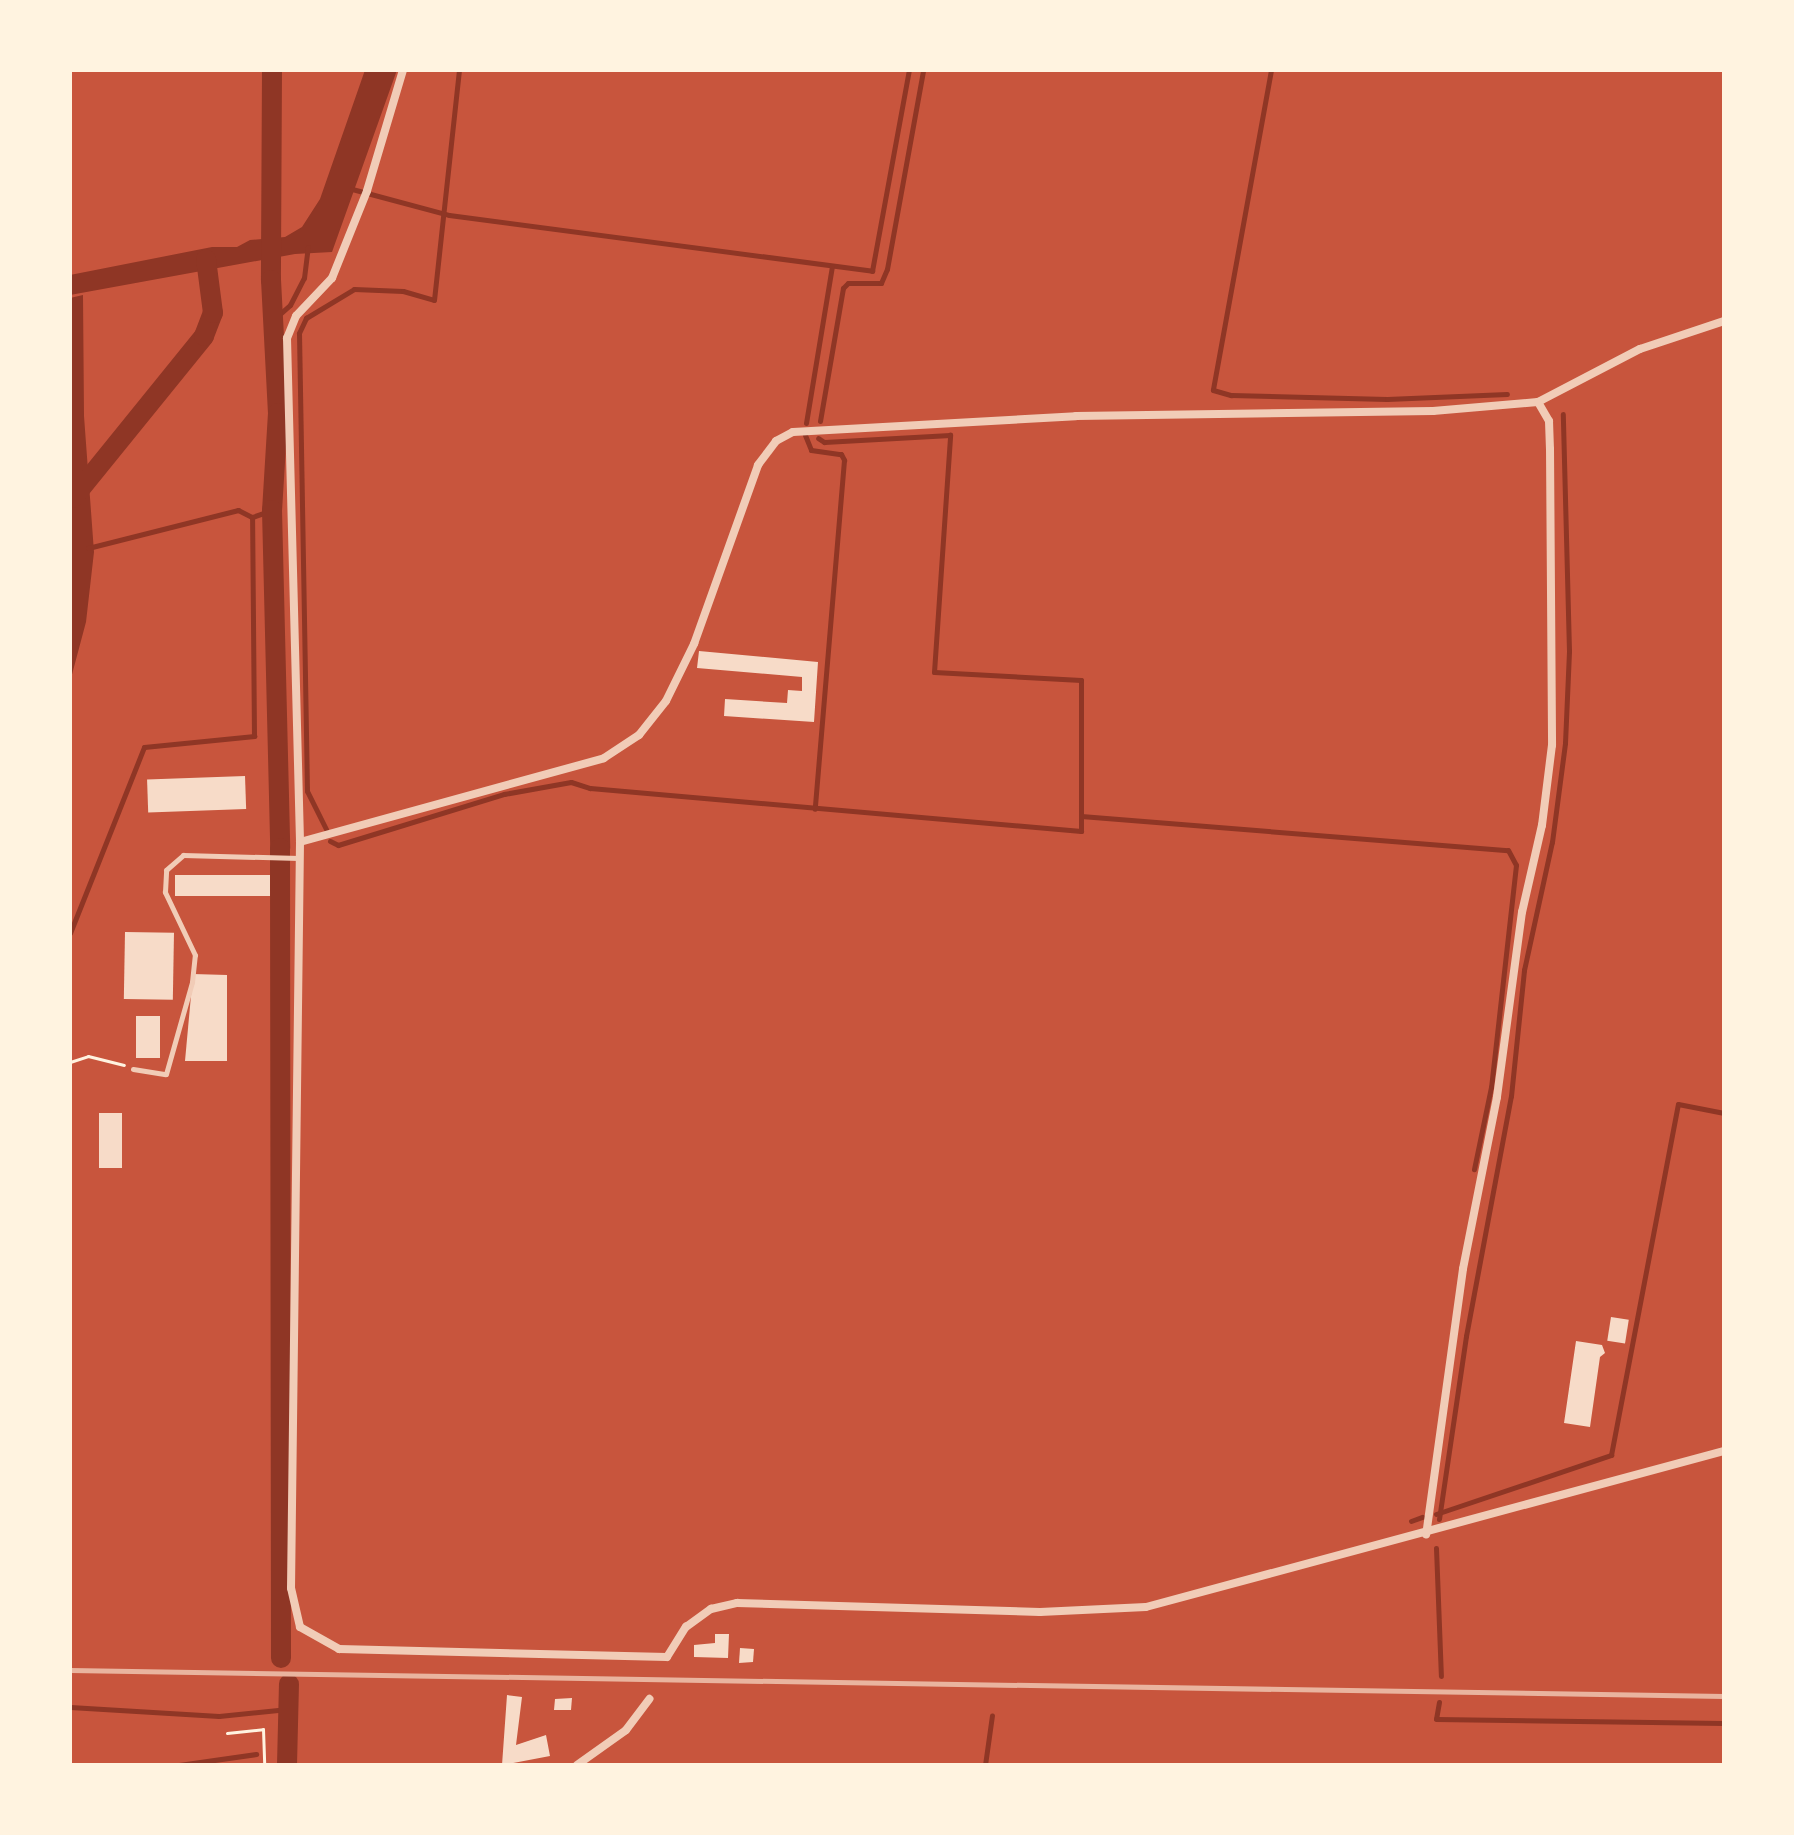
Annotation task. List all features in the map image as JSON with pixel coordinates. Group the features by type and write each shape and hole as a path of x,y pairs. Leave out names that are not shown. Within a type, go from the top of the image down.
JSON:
{"street":[{"path":"403,70 367,191 332,278 296,316 287,338 300,842 291,1588 300,1627 339,1649 667,1657 686,1627 711,1609 737,1603 1113,1611 1146,1607 1426,1534 1724,1451"},
{"path":"300,842 604,758 639,735 666,701 694,644 758,465 776,441 793,432 1076,416 1433,411 1538,402 1640,349 1724,321"},
{"path":"1426,1534 1463,1269 1497,1097 1522,912 1542,825 1552,745 1549,421 1538,402"},
{"path":"582,1764 626,1730 649,1699"}],"lane":[{"path":"133,1069 166,1074 192,982 195,955 165,892 166,870 183,855 299,858"}],"path":[{"path":"70,1062 88,1056 111,1058 133,1069"},
{"path":"227,1733 263,1729 264,1765"}],"shaded area":[{"path":"365,70 397,70 332,252 295,254 70,295 70,275 212,247 237,247 250,240 285,237 302,227 320,199"},
{"path":"83,295 84,416 94,552 86,622 70,682 70,298"}],"building":[{"path":"699,651 818,662 814,722 724,716 725,699 787,703 788,690 802,691 802,677 697,668"},
{"path":"245,776 246,809 148,812 147,779"},
{"path":"175,875 270,875 270,896 175,896"},
{"path":"125,932 174,933 173,1000 124,999"},
{"path":"193,974 227,975 227,1061 185,1061"},
{"path":"136,1016 160,1016 160,1058 136,1058"},
{"path":"99,1113 122,1113 122,1168 99,1168"},
{"path":"1611,1317 1629,1320 1625,1344 1607,1341"},
{"path":"1576,1341 1602,1345 1605,1353 1600,1357 1590,1427 1564,1423"},
{"path":"715,1634 729,1634 728,1658 694,1657 694,1645 715,1643"},
{"path":"740,1648 754,1649 753,1662 739,1663"},
{"path":"507,1695 522,1697 516,1745 546,1735 550,1756 502,1765"},
{"path":"572,1698 571,1710 554,1710 555,1699"}],"waterway":[{"path":"272,70 271,280 278,413 272,510 280,848 281,1658"},
{"path":"326,829 307,791 299,333 306,318 354,289 403,291 434,300 459,70"},
{"path":"352,189 449,215 872,271 909,70"},
{"path":"820,421 843,288 848,283 881,283 887,269 923,70"},
{"path":"1271,70 1213,390 1231,395 1387,399 1507,394"},
{"path":"274,319 290,305 304,278 308,247"},
{"path":"73,498 204,336 213,313 206,259"},
{"path":"806,423 832,266"},
{"path":"1439,1519 1466,1336 1511,1096 1524,970 1552,842 1565,743 1569,651 1563,414"},
{"path":"805,435 811,450 841,454 844,460 815,809"},
{"path":"330,841 338,845 504,794 571,782 590,788 1081,831 1081,680 934,672 950,435 824,442 818,438"},
{"path":"88,548 238,510 252,517"},
{"path":"70,933 144,747 254,736 252,517 272,510"},
{"path":"1081,816 1508,850 1516,865 1491,1087 1474,1169"},
{"path":"1436,1514 1611,1455 1678,1104 1724,1113"},
{"path":"1411,1521 1422,1517"},
{"path":"1436,1548 1441,1676"},
{"path":"287,1765 289,1684"},
{"path":"1439,1702 1436,1719 1724,1723"},
{"path":"70,1707 219,1716 288,1709"},
{"path":"985,1765 992,1715"},
{"path":"179,1765 256,1754"}],"railway":[{"path":"70,1670 1724,1696"}]}
